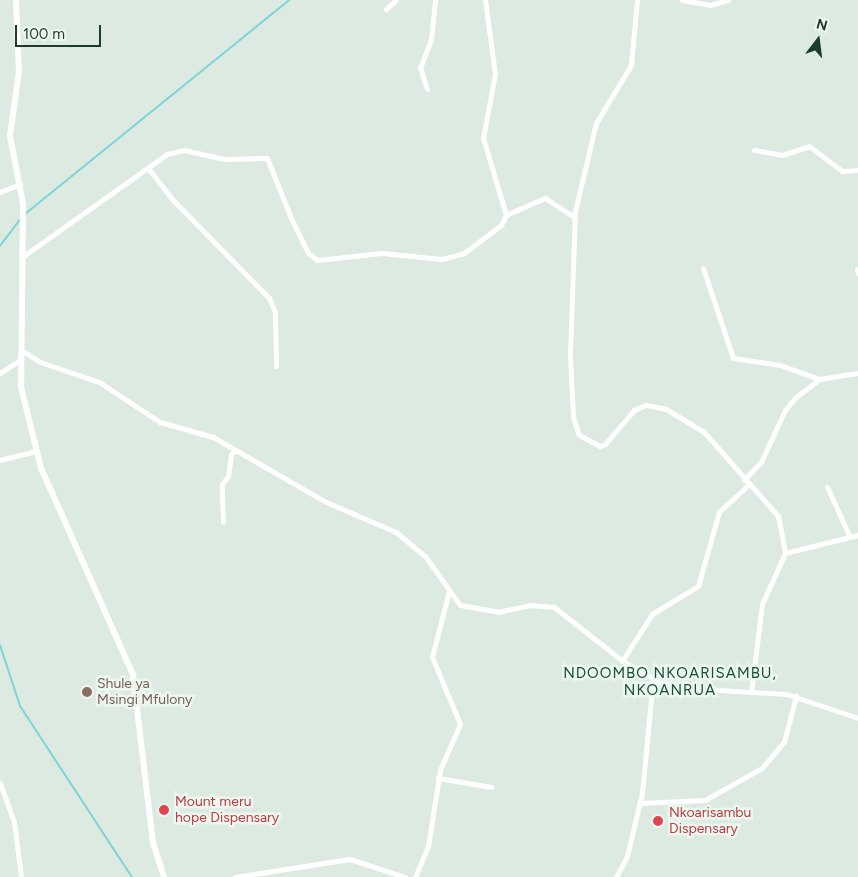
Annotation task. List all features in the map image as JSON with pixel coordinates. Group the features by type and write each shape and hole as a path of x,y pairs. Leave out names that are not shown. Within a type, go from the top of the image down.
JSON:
{"street":[{"path":"16,0 20,57 10,136 20,184 22,258 21,387 36,451 133,675 152,837 164,877"},
{"path":"386,9 396,0"},
{"path":"427,89 420,68 431,39 435,0"},
{"path":"486,0 495,74 483,138 506,215"},
{"path":"637,0 631,65 596,123 574,217 570,394 580,435 596,446 605,444 634,410 657,406 696,425 778,516 785,553 761,611 751,692"},
{"path":"682,0 710,5 728,0"},
{"path":"754,150 782,155 809,146 842,171 858,170"},
{"path":"22,258 148,168 176,151 224,158 267,158 308,252 321,261 376,253 448,258 483,240 506,215 545,198 574,217"},
{"path":"148,168 172,199 270,298 276,312 276,366"},
{"path":"0,192 20,184"},
{"path":"702,268 733,358 780,365 819,379 858,373"},
{"path":"21,350 40,362 99,382 160,422 197,430 320,498 404,537 425,556 458,604 473,609 498,612 530,605 554,607 622,661 653,679 686,688 796,696 858,718"},
{"path":"0,374 20,360"},
{"path":"622,661 652,614 698,586 719,512 761,462 785,410 819,379"},
{"path":"224,522 222,484 228,476 231,454 236,450"},
{"path":"0,460 36,451"},
{"path":"827,487 850,537"},
{"path":"785,553 858,536"},
{"path":"414,877 428,846 438,778 460,724 432,657 449,591"},
{"path":"616,877 627,856 640,803 653,679"},
{"path":"640,803 704,800 762,768 784,742 796,696"},
{"path":"438,778 491,787"},
{"path":"0,783 14,822 20,877"},
{"path":"235,877 350,860 405,877"}],"waterway":[{"path":"25,214 289,0"},
{"path":"0,246 20,219"},
{"path":"0,645 20,706 132,877"}],"place":[{"name":"Shule ya Msingi Mfulony","path":"87,692"},
{"name":"Mount meru hope Dispensary","path":"164,810"},
{"name":"Nkoarisambu Dispensary","path":"658,821"}],"district":[{"name":"NDOOMBO NKOARISAMBU, NKOANRUA","path":"670,682"}]}
